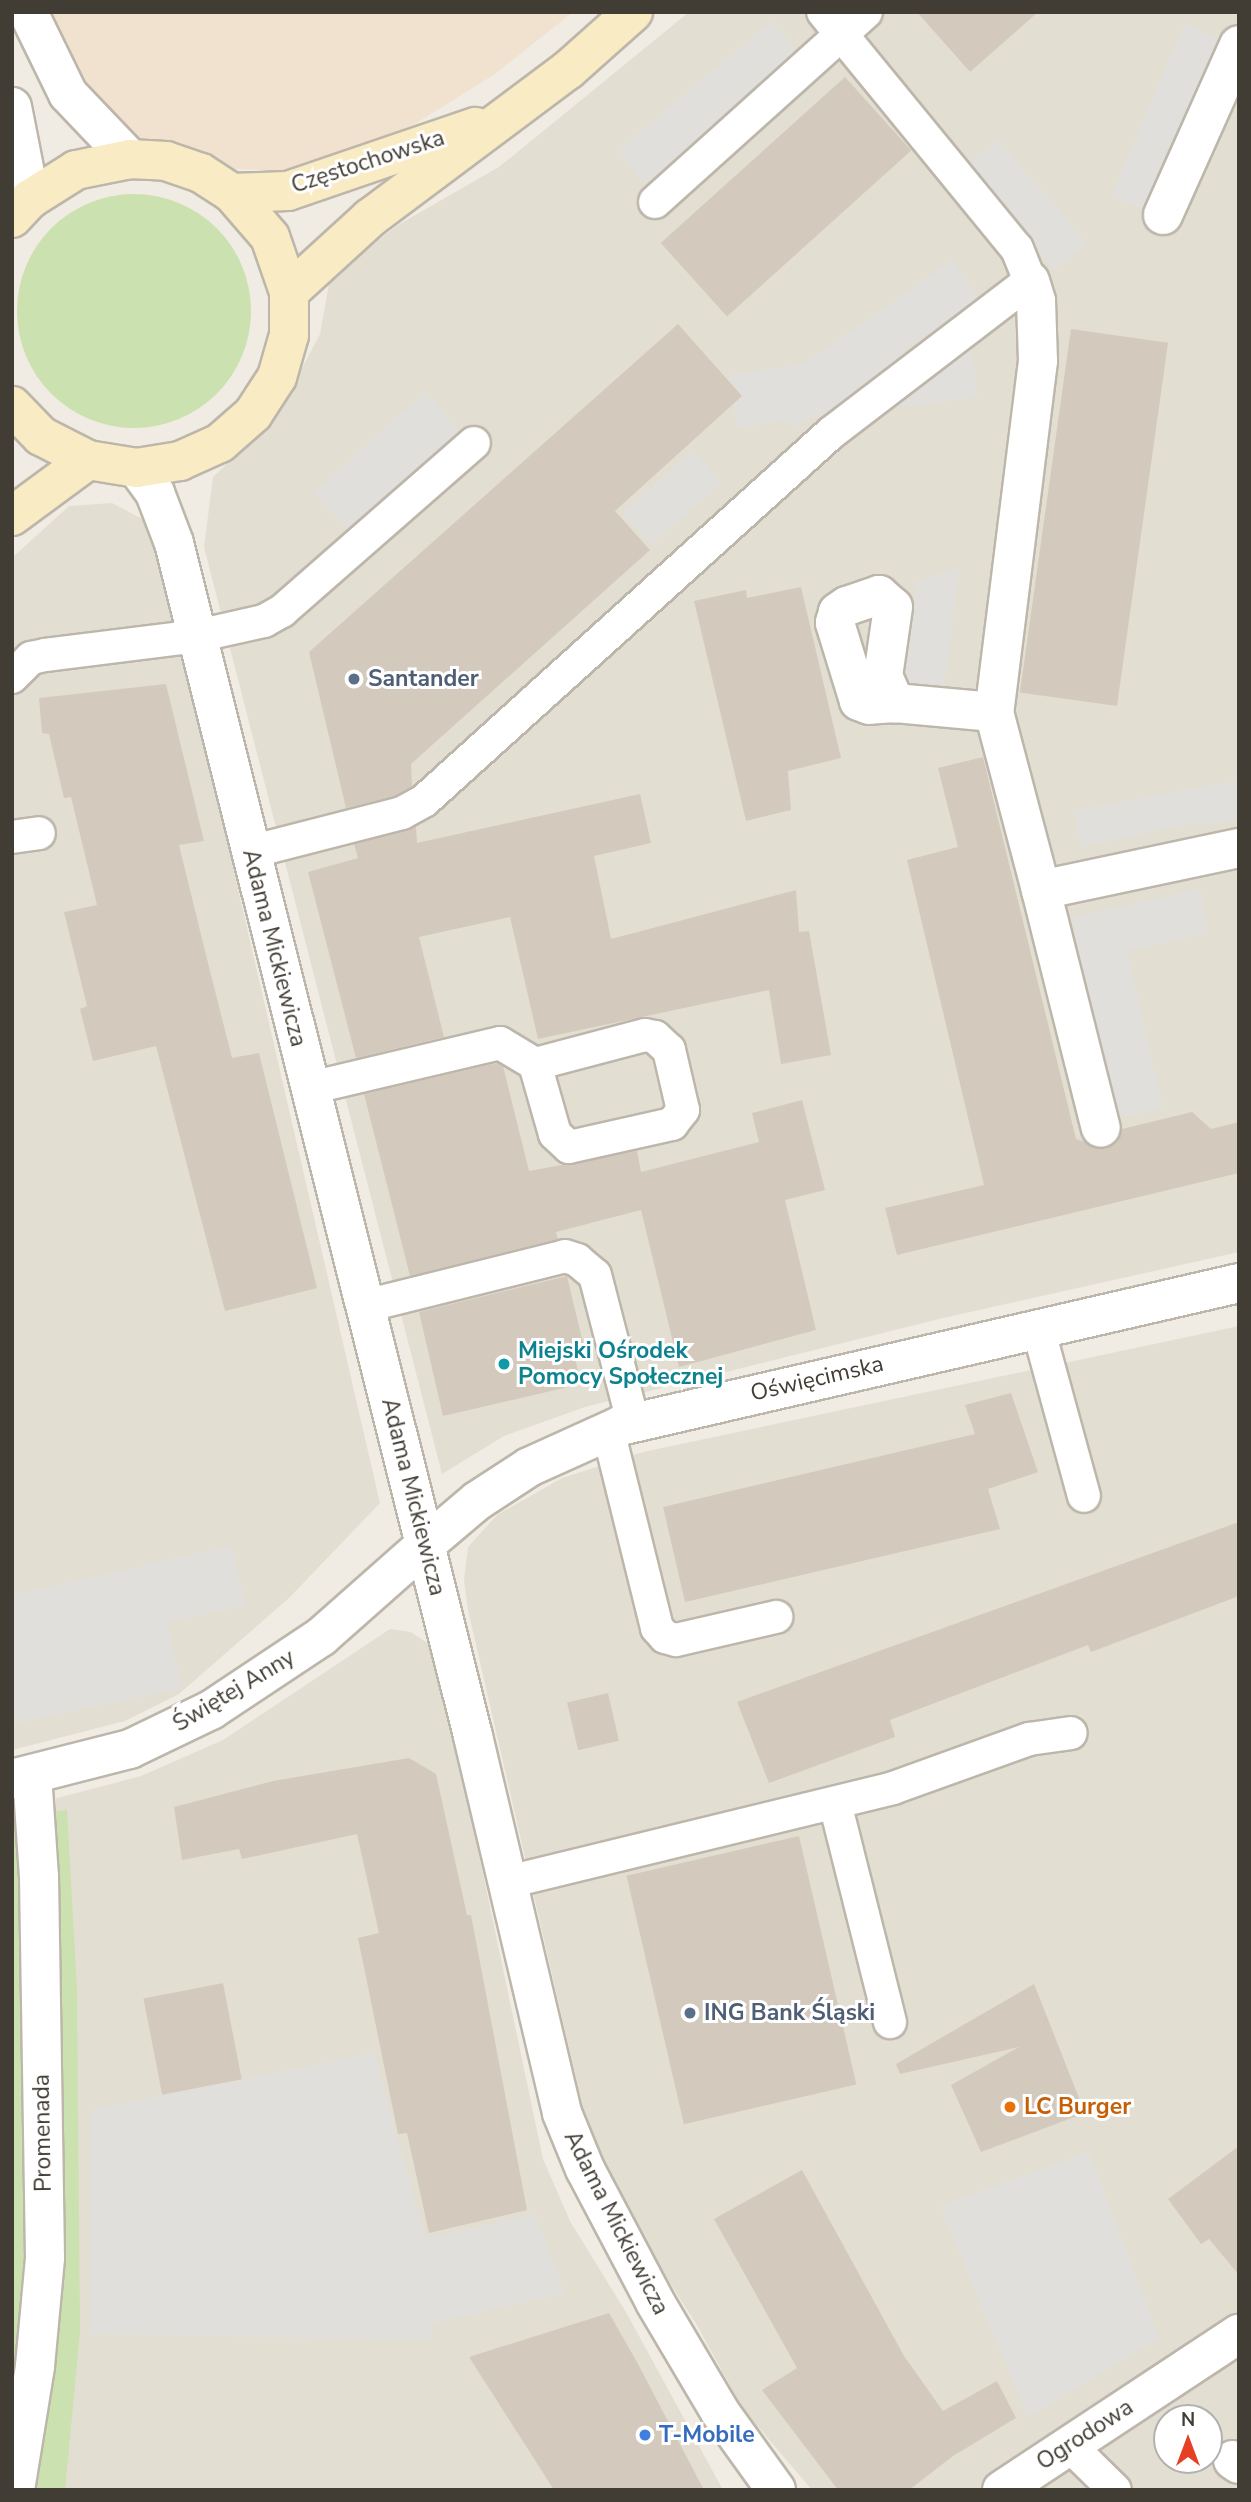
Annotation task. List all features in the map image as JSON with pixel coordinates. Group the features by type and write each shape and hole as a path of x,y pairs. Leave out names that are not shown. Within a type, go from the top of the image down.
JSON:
{"main road":[{"name":"Częstochowska","path":"289,292 370,218 568,70 633,12"},
{"name":"Częstochowska","path":"232,192 288,191 502,117"},
{"path":"12,406 41,436 88,460 137,468 180,461 220,443 253,414 277,377 289,335 289,292 270,237 232,192 201,173 166,161 130,159 76,170 21,209"},
{"path":"12,516 88,460"}],"street":[{"path":"28,12 68,94 130,159"},
{"path":"1163,215 1239,45"},
{"path":"12,107 21,209"},
{"path":"1030,281 1037,301 1038,361 994,712 1101,1128"},
{"name":"Adama Mickiewicza","path":"137,468 165,514 197,636 572,2141 674,2335 720,2413 776,2490"},
{"path":"895,703 994,712"},
{"path":"1041,890 1239,848"},
{"name":"Oświęcimska","path":"425,1545 502,1484 620,1426 1239,1283"},
{"name":"Świętej Anny","path":"22,1777 130,1749 211,1710 321,1637 425,1545"},
{"name":"Promenada","path":"15,2490 35,2366 45,2258 39,1877 22,1777"},
{"name":"Ogrodowa","path":"1002,2490 1239,2334"}],"lane":[{"path":"250,852 402,813 425,800 831,433 1030,281 1017,249 823,12"},
{"path":"655,202 843,37 866,12"},
{"path":"12,677 31,658 242,628 282,611 474,443"},
{"path":"310,1088 485,1044 513,1047 535,1064 555,1134 569,1147 672,1124 680,1119 683,1101 669,1050 655,1037 645,1035 535,1064"},
{"path":"365,1306 565,1256 577,1260 595,1275 657,1628 665,1637 676,1640 776,1617"},
{"path":"1038,1328 1084,1496"},
{"path":"508,1882 893,1788 1029,1740 1071,1733"},
{"path":"835,1803 890,2022"},
{"path":"1069,2445 1115,2490"}],"shaded area":[{"path":"43,12 573,12 495,74 394,137 317,172 235,169 161,157 105,110 62,59"},
{"path":"689,12 1239,12 1239,1252 939,1319 585,1407 504,1436 442,1474 204,547 213,477 276,418 320,334 330,278 398,225 499,167"},
{"path":"772,21 800,54 646,183 618,150"},
{"path":"1184,24 1222,40 1149,212 1111,196"},
{"path":"997,139 1087,242 1054,271 965,167"},
{"path":"952,260 979,299 793,429 766,390"},
{"path":"971,344 978,398 736,427 730,374"},
{"path":"425,392 460,431 348,531 314,492"},
{"path":"693,451 721,483 650,545 622,513"},
{"path":"112,503 148,522 176,621 380,1503 289,1598 179,1694 125,1721 12,1750 12,558 69,506"},
{"path":"960,566 944,688 902,682 916,582"},
{"path":"1239,780 1239,821 1182,825 1082,847 1073,811"},
{"path":"1200,889 1209,933 1127,951 1163,1108 1117,1118 1072,918"},
{"path":"1239,1326 1239,2490 812,2490 742,2408 698,2327 637,2231 587,2126 468,1610 464,1580 468,1547 497,1515 562,1478 643,1452"},
{"path":"231,1546 246,1606 167,1622 182,1688 12,1724 12,1595"},
{"path":"390,1629 411,1632 430,1645 440,1669 543,2159 570,2221 627,2314 723,2490 12,2490 12,1810 141,1776 223,1740"},
{"path":"374,2053 425,2238 535,2214 565,2293 433,2323 430,2340 90,2334 91,2110"},
{"path":"1089,2152 1159,2338 1028,2417 940,2206"}],"green space":[{"path":"134,194 179,203 199,214 224,237 242,266 251,311 242,356 231,376 208,401 179,419 134,428 89,419 69,408 44,385 26,356 17,311 26,266 37,246 60,221 89,203"},
{"path":"67,1810 77,1989 80,2332 65,2490 12,2490 12,1817"}],"building":[{"path":"917,12 1038,12 970,72"},
{"path":"845,77 911,151 727,317 661,243"},
{"path":"678,324 742,396 615,511 650,550 411,764 412,786 395,796 346,808 309,652"},
{"path":"1071,329 1168,343 1117,706 1020,692"},
{"path":"801,587 841,758 788,771 791,810 746,821 694,601 746,590 747,598"},
{"path":"166,684 204,841 179,845 207,959 232,1058 259,1053 317,1288 225,1311 156,1046 93,1061 80,1009 87,1006 64,912 97,905 71,797 64,798 49,734 42,733 39,698"},
{"path":"983,757 1076,1139 1106,1149 1117,1143 1122,1129 1192,1112 1211,1129 1239,1122 1239,1173 897,1255 885,1208 984,1185 907,860 958,847 938,768"},
{"path":"640,794 651,843 594,856 611,939 796,890 799,932 809,931 831,1055 781,1064 769,990 538,1039 510,917 419,937 444,1037 356,1058 308,872 358,858 354,844 416,826 417,843"},
{"path":"497,1063 503,1066 529,1171 637,1151 641,1172 759,1142 752,1113 802,1100 825,1190 785,1200 816,1330 679,1367 641,1210 556,1232 558,1239 410,1276 364,1094"},
{"name":"Miejski Ośrodek Pomocy Społecznej","path":"567,1276 583,1343 572,1345 581,1384 443,1416 419,1312"},
{"path":"1011,1393 1038,1472 988,1489 1000,1529 685,1602 663,1507 975,1434 965,1405"},
{"path":"1239,1522 1239,1596 1091,1652 1088,1645 890,1720 895,1737 769,1783 737,1702"},
{"path":"608,1693 619,1741 578,1750 567,1702"},
{"path":"409,1758 436,1774 467,1915 471,1915 527,2210 429,2233 407,2133 398,2134 358,1938 379,1933 357,1834 242,1859 239,1849 182,1860 174,1807 273,1781"},
{"path":"799,1836 856,2084 684,2124 627,1876"},
{"path":"223,1983 242,2079 162,2095 143,1998"},
{"path":"1034,1984 1085,2113 981,2152 951,2085 1019,2047 900,2074 896,2064"},
{"path":"1239,2146 1239,2275 1209,2239 1201,2244 1168,2199"},
{"path":"802,2170 904,2356 943,2411 997,2381 1016,2418 953,2456 909,2490 838,2490 762,2390 797,2368 714,2219"},
{"path":"609,2313 704,2490 554,2490 469,2357"}],"place":[{"name":"Santander","path":"354,679"},
{"name":"Miejski Ośrodek Pomocy Społecznej","path":"504,1364"},
{"name":"ING Bank Śląski","path":"690,2013"},
{"name":"LC Burger","path":"1010,2107"},
{"name":"T-Mobile","path":"645,2435"}]}
